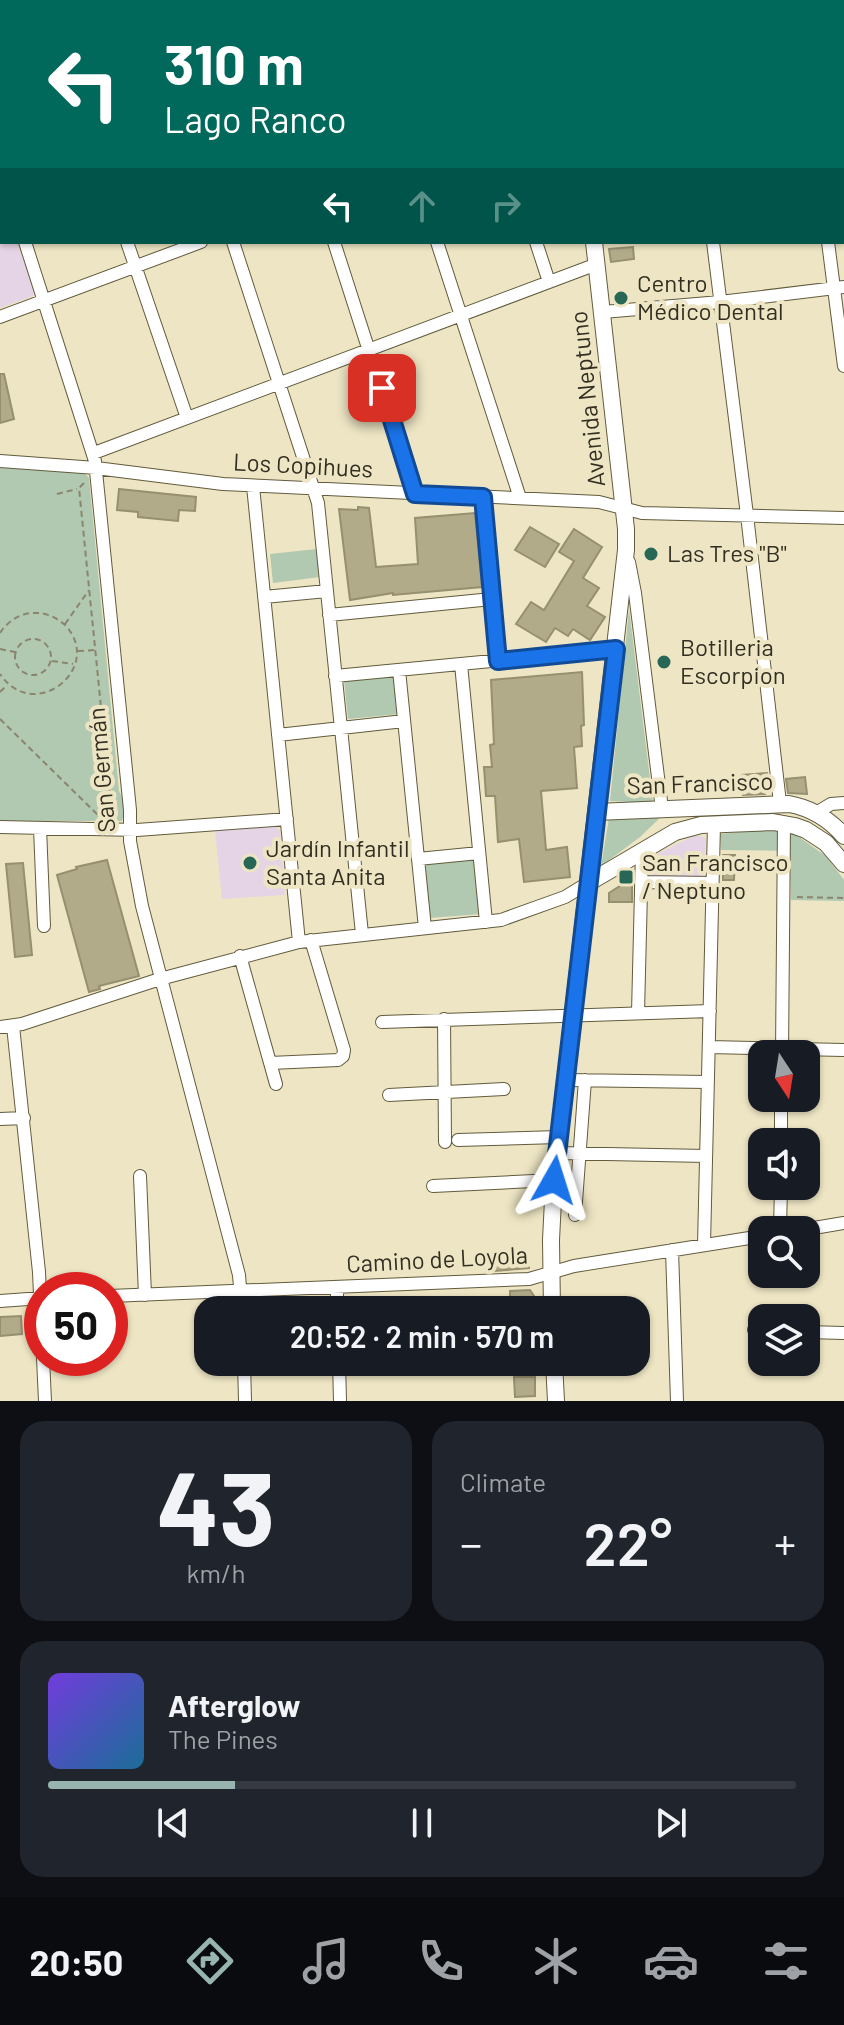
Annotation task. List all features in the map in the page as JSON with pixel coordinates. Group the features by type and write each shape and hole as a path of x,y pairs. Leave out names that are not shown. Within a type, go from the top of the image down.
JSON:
{"main road":[{"name":"Avenida Neptuno","path":"552,1296 554,1180 626,550 594,244"},
{"name":"San Francisco","path":"596,812 780,803 816,813 844,836"},
{"name":"San Francisco","path":"588,883 675,832 714,824 784,823 816,836 844,864"},
{"path":"555,1376 556,1401"}],"street":[{"name":"San Germán","path":"26,244 94,453 91,468 130,841 142,906 235,1260 241,1296"},
{"path":"128,244 187,418"},
{"path":"0,317 196,244"},
{"path":"234,244 318,503 362,934"},
{"path":"335,244 415,494"},
{"path":"438,244 520,498"},
{"path":"537,244 549,282"},
{"path":"713,244 780,803"},
{"path":"828,244 839,288 844,366"},
{"path":"94,453 597,264"},
{"path":"603,312 839,288"},
{"path":"113,445 110,459 116,471"},
{"name":"Los Copihues","path":"0,461 223,484 606,503 642,513 844,518"},
{"path":"253,486 287,819 305,941 344,1050 338,1060 270,1063"},
{"path":"483,497 498,661"},
{"name":"Avenida Neptuno","path":"626,550 635,593 662,809"},
{"path":"264,597 327,591"},
{"path":"329,615 492,599"},
{"path":"335,676 616,649"},
{"path":"461,664 486,922"},
{"path":"399,670 425,928"},
{"path":"278,735 404,721"},
{"path":"816,813 831,804 844,803"},
{"path":"0,827 130,830 287,819"},
{"path":"782,1040 784,823"},
{"path":"704,1245 714,824"},
{"path":"40,828 44,926"},
{"path":"638,1013 642,850"},
{"path":"418,859 479,853"},
{"path":"641,882 712,883"},
{"path":"39,1272 24,1118 7,1027 160,979 305,941 486,922 514,916 565,897 588,883"},
{"path":"240,956 276,1084"},
{"path":"382,1022 710,1011"},
{"path":"444,1019 444,1092 451,1141 558,1145 579,1154 706,1156"},
{"path":"709,1047 748,1049"},
{"path":"820,1050 844,1050"},
{"path":"566,1080 708,1082"},
{"path":"575,1215 585,1080"},
{"path":"389,1095 504,1089"},
{"path":"0,1119 24,1118"},
{"path":"140,1176 145,1295"},
{"path":"433,1186 554,1180"},
{"path":"820,1227 844,1223"},
{"name":"Camino de Loyola","path":"128,1295 529,1279 574,1266 748,1238"},
{"path":"672,1250 677,1401"},
{"path":"337,1288 337,1296"},
{"path":"0,1301 24,1299"},
{"path":"820,1332 844,1333"},
{"path":"44,1376 45,1401"},
{"path":"244,1376 245,1401"},
{"path":"339,1376 340,1401"}],"path":[{"path":"57,494 79,488 91,468"},
{"path":"79,488 113,830"},
{"path":"64,625 89,590"},
{"path":"0,633 2,627 23,614 48,614 64,625 74,639 77,652 69,677 60,687 47,693 20,691 8,684 0,674"},
{"path":"37,639 46,645 51,661 40,673 28,674 18,667 16,652 25,640 37,639"},
{"path":"0,649 16,652"},
{"path":"77,652 95,650"},
{"path":"51,661 75,664"},
{"path":"0,692 8,684"},
{"path":"0,719 113,830"},
{"path":"783,896 844,898"}],"shaded area":[{"path":"0,244 18,244 36,295 0,308"},
{"name":"Jardín Infantil Santa Anita","path":"275,826 280,831 285,895 222,899 215,831"},
{"path":"695,835 706,838 703,878 648,877 647,859"}],"green space":[{"path":"0,467 83,472 89,478 119,791 124,806 122,821 0,821"},
{"path":"317,549 320,577 273,583 270,554"},
{"path":"629,609 653,803 610,801"},
{"path":"395,675 399,714 348,719 344,680"},
{"path":"664,814 640,837 601,866 609,818"},
{"path":"772,829 796,835 826,856 844,880 844,901 791,900 790,851 721,850 720,834"},
{"path":"477,857 482,914 429,918 424,862"}],"building":[{"path":"633,247 634,259 611,262 609,249"},
{"path":"0,374 4,374 14,419 0,423"},
{"path":"119,489 196,497 195,511 179,510 178,521 138,517 138,512 117,510"},
{"path":"358,507 369,508 376,567 418,564 415,518 475,513 482,587 393,593 350,600 339,509 358,510"},
{"path":"530,527 559,544 545,567 515,550"},
{"path":"574,529 602,547 583,578 599,588 587,606 605,617 590,640 573,629 568,636 555,628 546,642 516,624 531,602 544,610 574,561 559,552"},
{"path":"582,672 582,746 574,747 577,788 541,791 546,850 567,847 570,877 524,882 519,839 498,842 495,796 486,796 484,767 492,767 490,745 494,744 491,680"},
{"path":"767,773 769,788 765,794 743,795 742,775"},
{"path":"805,777 807,794 788,793 786,779"},
{"path":"723,855 735,855 734,880 723,880"},
{"path":"107,860 139,976 99,986 100,989 89,992 57,875"},
{"path":"23,863 32,955 15,957 6,864"},
{"path":"626,882 632,882 632,902 609,902 609,893"},
{"path":"528,1255 529,1268 495,1271 493,1258"},
{"path":"530,1290 534,1296 510,1296 510,1291"},
{"path":"21,1316 22,1334 0,1336 0,1317"},
{"path":"514,1377 535,1377 535,1396 515,1397"}],"place":[{"name":"Centro Médico Dental","path":"621,298"},
{"name":"Las Tres \"B\"","path":"651,554"},
{"name":"Botilleria Escorpion","path":"664,662"},
{"name":"Jardín Infantil Santa Anita","path":"250,863"},
{"name":"San Francisco / Neptuno","path":"626,877"}],"route":[{"path":"382,388 415,494 483,497 498,661 616,649 554,1180"}]}
